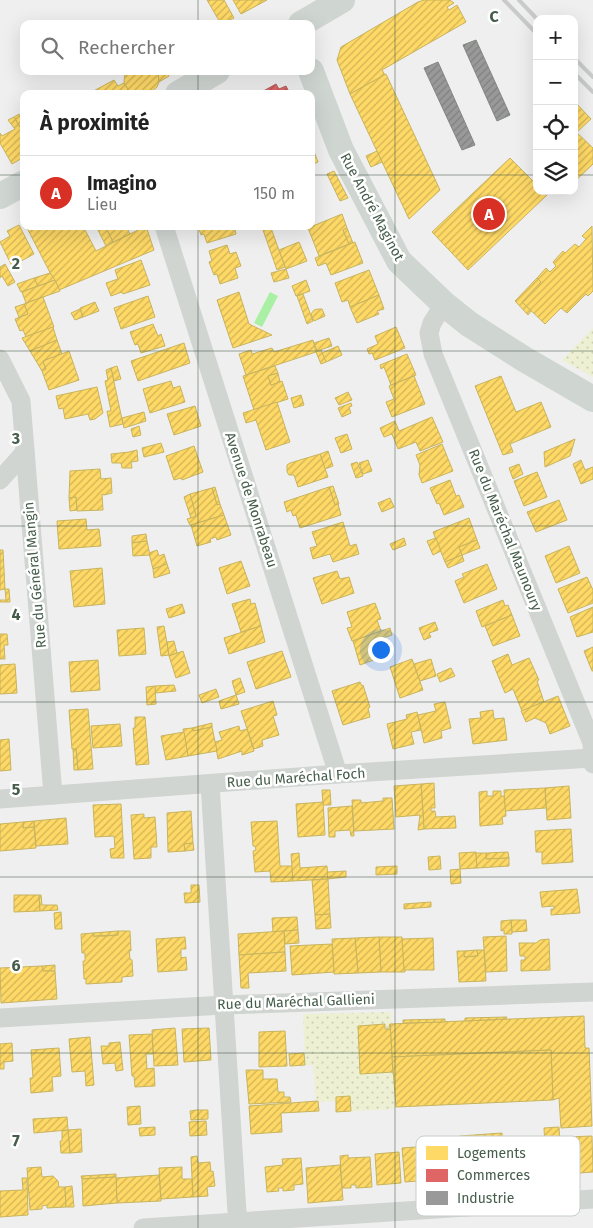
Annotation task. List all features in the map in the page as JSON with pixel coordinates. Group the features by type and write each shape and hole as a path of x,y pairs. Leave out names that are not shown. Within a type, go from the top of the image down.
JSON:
{"street":[{"path":"301,0 302,20"},
{"path":"309,20 342,0"},
{"path":"185,90 210,75"},
{"name":"Rue André Maginot","path":"313,75 341,150 399,261 444,304 469,324 593,399"},
{"path":"0,196 20,185"},
{"name":"Avenue de Monrabeau","path":"165,230 338,774"},
{"name":"Rue du Maréchal Maunoury","path":"444,304 432,323 429,333 433,354 592,743 593,764"},
{"name":"Rue du Général Mangin","path":"0,359 21,401 53,795"},
{"path":"0,480 25,452"},
{"name":"Rue du Maréchal Foch","path":"0,799 338,774 593,758"},
{"path":"210,784 238,1225"},
{"name":"Rue du Maréchal Gallieni","path":"0,1018 224,1005 593,992"},
{"path":"580,1199 593,1198"},
{"path":"143,1228 238,1225 416,1211"}],"shaded area":[{"path":"270,292 278,296 262,327 254,323"},
{"path":"593,328 593,377 562,360"},
{"path":"391,1012 395,1109 336,1112 336,1101 316,1102 313,1065 305,1065 303,1014"}],"building: Logements":[{"path":"207,0 224,0 234,18 219,20"},
{"path":"233,0 267,0 241,14"},
{"path":"424,0 450,0 454,3 447,7 449,10 457,5 466,22 382,70 385,75 350,94 337,60 341,47"},
{"path":"386,74 440,190 409,219 350,94"},
{"path":"125,75 158,75 159,82 154,90 128,90 124,83"},
{"path":"158,75 168,75 169,76 159,82"},
{"path":"114,80 118,86 124,83 128,90 95,90"},
{"path":"578,105 591,119 578,131"},
{"path":"19,114 20,127 14,117"},
{"path":"14,117 20,127 20,159 12,164 0,143 0,133 2,136 15,129 8,120"},
{"path":"578,134 593,148 593,164 578,178"},
{"path":"377,151 382,162 371,167 366,156"},
{"path":"510,158 533,181 533,195 547,195 468,270 432,232"},
{"path":"334,171 348,198 340,201 327,174"},
{"path":"342,214 347,228 343,230 349,244 319,256 309,230 315,230 315,225"},
{"path":"19,225 34,254 12,266 0,242 10,236 7,231"},
{"path":"592,226 593,291 588,296 586,294 567,313 561,308 545,324 522,302 541,282 537,278 546,268 550,272 556,266 553,262 563,251 565,253 575,244 579,247 586,239 582,236"},
{"path":"347,228 353,243 349,244 343,230"},
{"path":"28,230 85,230 96,251 138,230 147,230 154,250 59,290"},
{"path":"98,230 107,230 113,242 106,246"},
{"path":"107,230 128,230 130,234 113,242"},
{"path":"199,230 235,230 236,234 207,243 204,234 201,235"},
{"path":"263,230 272,230 285,267 277,270"},
{"path":"299,242 307,261 286,269 279,250"},
{"path":"355,242 363,263 331,275 326,263 318,266 315,258"},
{"path":"227,245 230,254 236,252 241,266 235,268 238,278 220,284 217,274 214,275 209,262 212,261 209,251"},
{"path":"141,260 150,285 111,296 106,283 118,279 115,270"},
{"path":"5,264 15,282 8,286 2,276 0,278 0,267"},
{"path":"286,269 289,278 274,282 271,273"},
{"path":"369,270 379,295 350,307 348,300 342,302 335,283"},
{"path":"50,273 55,280 38,286 34,278"},
{"path":"34,278 38,286 21,292 17,284"},
{"path":"537,278 541,282 522,302 531,311 528,315 515,301"},
{"path":"55,280 60,291 26,303 22,292"},
{"path":"306,280 310,291 296,296 292,286"},
{"path":"239,292 249,324 272,335 233,348 217,300"},
{"path":"303,294 313,321 307,324 297,296"},
{"path":"379,295 384,309 377,311 379,314 357,323 350,307"},
{"path":"148,296 155,317 121,329 114,308"},
{"path":"43,297 54,327 26,337 23,330 20,331 15,319 28,314 24,304"},
{"path":"95,302 99,311 83,317 80,308"},
{"path":"24,304 28,314 19,317 15,307"},
{"path":"80,309 83,317 75,320 71,313"},
{"path":"322,309 325,316 314,321 311,314 314,310"},
{"path":"153,324 158,336 161,334 165,346 141,353 138,344 135,345 130,332"},
{"path":"53,327 57,340 30,351 22,338"},
{"path":"396,327 405,348 375,360 372,353 369,354 367,349 378,344 375,336"},
{"path":"329,338 332,346 317,351 314,343"},
{"path":"57,340 62,354 43,361 46,369 42,371 30,351"},
{"path":"313,340 316,352 246,375 239,354 251,350 252,354 272,348 274,352"},
{"path":"184,343 190,363 138,381 131,361"},
{"path":"338,346 342,355 326,362 322,353"},
{"path":"321,350 326,362 321,364 316,352"},
{"path":"69,351 79,380 49,390 42,371 46,369 43,361"},
{"path":"407,354 416,375 391,385 384,367 381,369 380,365"},
{"path":"117,366 121,379 114,381 111,368"},
{"path":"275,366 278,373 268,376 271,385 282,381 288,399 254,410 243,376"},
{"path":"111,368 123,424 110,427 107,411 111,411 105,381 108,380 106,370"},
{"path":"278,373 280,382 271,385 268,376"},
{"path":"414,376 425,404 392,417 386,402 394,399 389,386"},
{"path":"501,376 516,412 541,402 551,427 510,444 513,452 503,455 475,386"},
{"path":"171,381 173,388 180,386 185,402 150,413 143,389"},
{"path":"97,387 103,413 90,420 88,414 65,419 63,408 59,409 56,396"},
{"path":"348,392 352,400 339,405 335,398"},
{"path":"301,395 304,405 294,408 291,398"},
{"path":"277,402 290,442 266,450 256,420 246,423 243,413"},
{"path":"351,403 352,406 349,407 351,413 342,417 338,408"},
{"path":"195,406 201,426 174,435 167,414"},
{"path":"144,412 146,421 124,428 122,418"},
{"path":"432,417 443,442 420,451 416,442 398,449 392,434 384,437 380,428 395,421 399,431"},
{"path":"139,426 141,435 133,437 131,429"},
{"path":"347,434 352,449 341,453 335,438"},
{"path":"575,439 570,456 545,467 544,452"},
{"path":"161,443 164,452 144,457 142,448"},
{"path":"442,444 453,471 422,483 419,475 420,465 416,455"},
{"path":"194,446 203,472 182,480 181,478 174,480 166,456"},
{"path":"137,450 138,461 131,462 132,468 122,468 121,463 112,463 111,454"},
{"path":"328,451 333,466 325,469 320,454"},
{"path":"320,454 328,477 298,487 294,475 289,475 287,472 287,465"},
{"path":"368,460 372,471 363,474 359,463"},
{"path":"581,460 585,470 593,467 593,479 581,484 573,464"},
{"path":"357,462 363,476 356,478 351,464"},
{"path":"519,464 523,474 513,479 509,468"},
{"path":"100,469 101,479 111,478 112,493 102,494 103,510 77,511 76,497 69,498 70,471"},
{"path":"537,472 547,497 524,506 514,481"},
{"path":"450,480 456,496 459,495 464,507 444,515 430,488"},
{"path":"333,486 339,504 335,505 329,487"},
{"path":"215,487 220,504 217,505 212,488"},
{"path":"329,487 335,505 338,504 341,515 300,528 296,515 293,516 291,510 287,512 284,502"},
{"path":"212,488 217,505 220,504 224,515 190,525 187,519 196,516 190,494"},
{"path":"190,494 196,516 191,518 184,497"},
{"path":"76,497 77,510 70,511 69,498"},
{"path":"390,498 394,507 382,512 378,503"},
{"path":"559,500 567,520 536,532 527,512"},
{"path":"224,515 231,535 217,540 216,537 210,539 211,542 197,546 191,525"},
{"path":"469,518 477,540 459,547 462,555 445,562 433,532"},
{"path":"86,519 87,530 99,529 101,546 59,549 57,521"},
{"path":"343,522 350,546 356,544 359,554 333,562 330,554 313,559 310,548 317,546 312,532"},
{"path":"146,534 147,541 132,543 132,536"},
{"path":"404,538 406,545 393,550 390,544"},
{"path":"436,538 441,551 433,555 427,541"},
{"path":"477,540 480,548 462,555 459,547"},
{"path":"147,541 150,555 133,556 132,543"},
{"path":"569,546 580,573 556,583 545,556"},
{"path":"0,550 3,550 5,589 0,590"},
{"path":"157,550 159,556 164,554 167,564 153,569 149,553"},
{"path":"462,555 464,561 448,568 445,562"},
{"path":"241,561 250,586 227,594 219,568"},
{"path":"167,564 170,573 154,578 153,569"},
{"path":"487,564 497,589 464,603 455,581 464,577 462,574"},
{"path":"102,568 105,604 74,607 70,571"},
{"path":"337,571 340,579 349,577 354,593 322,604 313,578"},
{"path":"587,577 593,590 593,603 568,613 558,589"},
{"path":"5,589 9,589 10,602 0,602 0,600 6,600"},
{"path":"250,599 251,604 255,603 261,626 241,632 232,604"},
{"path":"503,600 505,606 508,605 512,615 482,627 476,611"},
{"path":"375,603 381,619 377,620 381,631 352,641 347,628 352,627 347,612"},
{"path":"182,604 185,613 169,618 166,609"},
{"path":"593,607 593,632 577,637 570,617"},
{"path":"512,615 520,636 493,646 485,626"},
{"path":"435,622 438,630 429,633 431,637 424,640 419,628"},
{"path":"164,626 169,655 161,656 157,627"},
{"path":"261,626 265,642 229,654 224,638"},
{"path":"144,628 146,654 119,656 117,630"},
{"path":"390,628 392,635 377,640 382,657 360,665 353,641"},
{"path":"0,634 7,634 8,645 4,645 5,659 0,659"},
{"path":"174,641 177,653 169,656 167,642"},
{"path":"593,647 593,671 592,671 584,651"},
{"path":"183,651 190,673 176,678 169,656"},
{"path":"282,651 291,677 256,689 247,662"},
{"path":"508,654 512,665 529,658 539,680 537,681 544,702 522,711 513,689 505,693 492,661"},
{"path":"412,659 423,690 400,698 390,667"},
{"path":"431,659 436,676 420,681 414,664"},
{"path":"98,660 100,690 71,692 69,662"},
{"path":"15,664 17,693 0,694 0,665"},
{"path":"451,668 455,676 440,682 437,674"},
{"path":"240,678 245,692 236,695 232,681"},
{"path":"360,682 363,685 370,707 368,708 370,717 343,725 332,691"},
{"path":"174,685 176,691 155,693 155,686"},
{"path":"155,686 156,704 147,705 146,687"},
{"path":"216,689 219,697 202,703 199,695"},
{"path":"236,695 239,704 221,709 219,701"},
{"path":"558,696 570,726 550,734 546,723 535,718 526,722 521,711"},
{"path":"273,701 277,715 273,716 279,735 262,740 263,746 254,749 241,711"},
{"path":"445,702 451,728 441,731 442,738 424,743 418,715 436,711 434,704"},
{"path":"88,709 93,769 78,770 76,749 72,749 69,710"},
{"path":"493,710 494,719 504,718 507,740 473,744 469,719 481,718 480,712"},
{"path":"417,712 421,730 411,732 414,744 393,749 387,724 407,719 406,715"},
{"path":"135,717 145,717 149,764 136,765 133,728 135,728"},
{"path":"212,723 212,727 193,731 192,728"},
{"path":"120,724 122,746 93,748 91,726"},
{"path":"239,726 240,731 247,729 254,751 242,755 242,751 218,759 215,742 222,740 219,732"},
{"path":"212,727 217,751 188,756 183,729 192,728 193,731"},
{"path":"184,732 188,756 166,760 161,736"},
{"path":"9,739 11,770 0,771 0,740"},
{"path":"73,749 76,749 78,770 74,770"},
{"path":"434,783 435,808 431,808 431,811 435,811 436,817 455,816 456,828 424,829 421,784"},
{"path":"421,784 424,829 418,830 420,815 396,817 394,786"},
{"path":"569,786 571,818 547,820 545,788"},
{"path":"545,788 546,808 505,811 504,790"},
{"path":"322,790 330,790 331,805 323,805"},
{"path":"487,791 487,796 493,796 493,791 501,791 501,796 504,796 506,816 502,817 503,824 480,826 479,792"},
{"path":"383,798 392,798 394,829 354,831 352,800 361,800 361,803 383,801"},
{"path":"323,802 325,835 298,837 296,804"},
{"path":"121,804 124,858 111,858 110,849 115,848 114,836 95,837 93,805"},
{"path":"352,806 354,836 351,836 350,830 335,831 335,837 329,837 328,808"},
{"path":"191,811 193,843 184,844 185,851 168,852 167,813"},
{"path":"144,814 144,818 155,817 157,847 151,847 151,858 134,859 131,815"},
{"path":"66,818 68,844 36,846 34,821"},
{"path":"34,821 34,827 23,828 23,822"},
{"path":"277,821 280,866 292,866 293,881 271,882 270,871 255,872 253,851 256,850 255,846 253,846 251,822"},
{"path":"23,822 23,828 34,827 36,848 0,851 0,824"},
{"path":"571,829 573,862 542,864 542,852 536,852 535,831"},
{"path":"193,843 194,850 185,851 184,844"},
{"path":"476,852 477,868 460,869 459,853"},
{"path":"508,852 509,858 486,859 486,853"},
{"path":"299,853 300,868 327,866 328,879 293,881 291,854"},
{"path":"476,853 486,853 486,859 509,858 509,866 477,868"},
{"path":"440,856 441,869 429,870 428,857"},
{"path":"397,866 397,874 376,875 376,867"},
{"path":"460,869 461,883 451,884 450,870"},
{"path":"346,871 346,877 328,879 327,872"},
{"path":"328,879 330,914 315,915 312,880"},
{"path":"191,885 199,885 200,902 185,903 184,893 191,893"},
{"path":"577,889 580,913 551,915 551,909 554,909 554,906 542,907 540,892"},
{"path":"14,895 39,895 40,911 14,912"},
{"path":"39,895 41,895 42,905 57,905 58,910 40,911"},
{"path":"431,902 431,907 404,909 404,904"},
{"path":"61,912 62,929 55,929 54,913"},
{"path":"330,914 331,928 316,929 315,915"},
{"path":"297,917 298,930 273,932 272,918"},
{"path":"511,920 526,920 527,931 512,932"},
{"path":"511,920 512,934 504,934 504,930 501,931 501,921"},
{"path":"298,930 299,943 285,944 284,931"},
{"path":"118,931 130,931 131,951 129,950 133,976 122,977 122,982 86,984 83,961 85,961 85,953 82,953 81,934 93,933 93,936 106,936 118,935"},
{"path":"118,931 118,935 93,936 93,933"},
{"path":"284,931 285,952 239,955 238,934"},
{"path":"506,936 507,971 486,972 483,937"},
{"path":"185,937 186,949 181,949 181,958 186,957 187,970 158,972 156,939"},
{"path":"379,937 402,937 405,972 381,972"},
{"path":"379,937 381,972 358,973 355,938"},
{"path":"355,938 358,973 334,974 332,939"},
{"path":"433,938 434,970 404,970 402,939"},
{"path":"549,939 550,970 521,971 521,960 525,960 525,956 520,956 519,943 536,943 540,940"},
{"path":"332,944 334,972 292,975 290,946"},
{"path":"477,950 478,956 464,957 464,951"},
{"path":"477,950 484,950 486,981 459,982 457,951 464,951 464,957 478,956"},
{"path":"285,952 286,971 248,973 249,988 241,988 239,955"},
{"path":"55,965 55,971 43,971 42,966"},
{"path":"42,966 43,971 55,971 57,999 1,1003 0,968"},
{"path":"584,1016 585,1048 589,1048 592,1126 561,1128 559,1098 553,1100 551,1050 392,1057 390,1024"},
{"path":"507,1017 506,1019 465,1021 465,1018"},
{"path":"445,1019 445,1022 403,1023 403,1020"},
{"path":"385,1024 385,1029 390,1029 393,1072 360,1074 358,1026"},
{"path":"175,1028 178,1065 154,1066 152,1030"},
{"path":"209,1028 211,1060 184,1062 182,1029"},
{"path":"285,1031 287,1066 259,1067 259,1032"},
{"path":"152,1034 153,1054 146,1054 147,1069 154,1068 155,1086 135,1087 134,1076 132,1076 129,1035"},
{"path":"90,1037 94,1085 86,1086 85,1071 72,1072 69,1039"},
{"path":"120,1042 123,1070 116,1071 115,1063 103,1064 101,1046 109,1046 109,1043"},
{"path":"12,1043 13,1061 4,1062 4,1069 0,1069 0,1044"},
{"path":"59,1048 61,1076 52,1077 53,1091 31,1093 30,1078 33,1078 31,1050"},
{"path":"551,1050 553,1100 396,1107 392,1057"},
{"path":"304,1053 305,1065 290,1066 289,1054"},
{"path":"246,1070 263,1070 263,1079 277,1079 278,1092 284,1092 284,1097 290,1097 291,1102 249,1104"},
{"path":"350,1096 351,1111 336,1112 336,1097"},
{"path":"318,1101 319,1111 281,1113 282,1132 251,1134 249,1106"},
{"path":"140,1106 141,1124 128,1125 127,1107"},
{"path":"208,1110 208,1119 191,1120 190,1111"},
{"path":"67,1117 68,1130 34,1133 33,1119"},
{"path":"206,1121 207,1135 190,1136 189,1122"},
{"path":"155,1127 155,1135 140,1136 139,1128"},
{"path":"559,1127 560,1136 544,1136 544,1128"},
{"path":"81,1129 82,1152 70,1153 68,1130"},
{"path":"68,1130 70,1153 61,1153 60,1141 62,1141 62,1131"},
{"path":"502,1133 502,1136 460,1136"},
{"path":"580,1136 592,1136 593,1172 580,1173"},
{"path":"416,1147 416,1181 405,1182 402,1148"},
{"path":"399,1152 401,1183 377,1185 375,1154"},
{"path":"348,1155 348,1158 370,1157 372,1187 356,1188 356,1185 351,1185 351,1188 342,1188 340,1156"},
{"path":"197,1156 198,1163 210,1162 211,1172 213,1171 215,1186 207,1187 208,1196 193,1197 191,1157"},
{"path":"301,1158 303,1184 294,1185 294,1190 283,1191 283,1188 278,1188 279,1191 267,1192 265,1167 283,1165 282,1159"},
{"path":"340,1165 343,1200 308,1203 306,1168"},
{"path":"41,1167 42,1177 53,1176 58,1181 59,1187 65,1187 66,1207 47,1208 47,1205 42,1206 42,1209 30,1210 27,1168"},
{"path":"182,1167 182,1179 192,1179 193,1197 161,1199 159,1168"},
{"path":"116,1174 116,1177 82,1179 81,1176"},
{"path":"159,1175 161,1201 117,1203 116,1178"},
{"path":"116,1177 117,1203 83,1206 82,1179"},
{"path":"22,1178 27,1178 28,1215 0,1217 0,1191 23,1190"},
{"path":"72,1186 74,1207 66,1207 65,1187"}],"building: Commerces":[{"path":"276,84 279,89 286,86 288,90 265,90"}],"building: Industrie":[{"path":"476,40 510,115 497,121 463,45"},
{"path":"438,62 475,145 462,150 424,68"}],"railway":[{"path":"504,0 533,30"},
{"path":"519,0 533,15"},
{"path":"576,60 593,77"},
{"path":"578,77 593,92"}],"place":[{"name":"Imagino","path":"489,214"}]}
